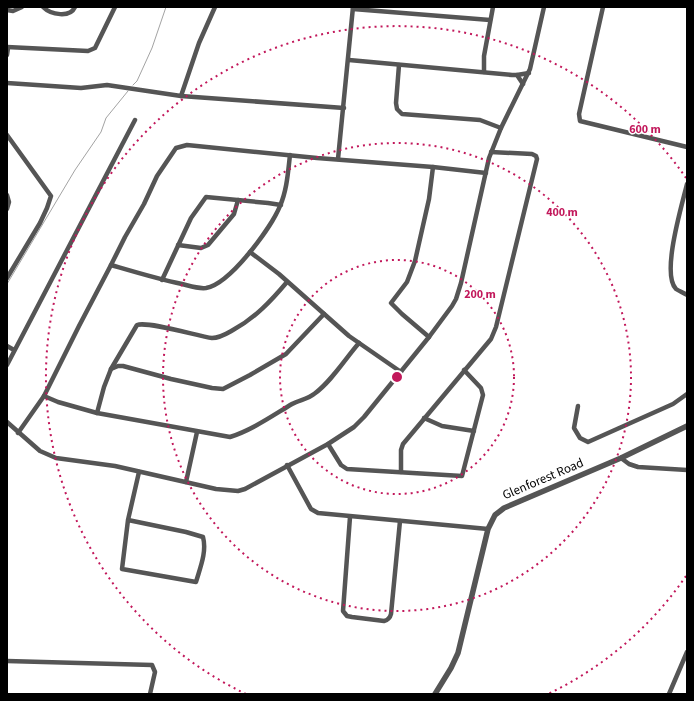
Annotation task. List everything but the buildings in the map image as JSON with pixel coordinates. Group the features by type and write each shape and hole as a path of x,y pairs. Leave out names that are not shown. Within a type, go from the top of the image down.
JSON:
{"street":[{"path":"7,10 13,11 22,7"},
{"path":"43,7 52,13 68,14 73,11 75,7"},
{"path":"7,55 7,47 88,51 95,48 115,7"},
{"path":"181,96 199,43 216,7"},
{"path":"484,72 484,60 493,7"},
{"path":"7,422 18,433 47,455 75,461 115,466 216,489 238,491 245,489 328,444 359,423 429,337 452,306 459,291 491,152 501,128 529,72 533,61 544,7"},
{"path":"603,7 578,114 580,121 687,147"},
{"path":"338,160 353,8 402,10 490,20"},
{"path":"348,60 517,75 529,72"},
{"path":"399,65 396,103 397,109 402,114 480,120 501,128"},
{"path":"517,75 523,84"},
{"path":"7,83 81,88 107,85 181,96 344,108"},
{"path":"7,364 135,120"},
{"path":"7,136 51,196 40,223 7,278"},
{"path":"18,433 44,396 125,237 144,204 157,176 176,148 187,145 486,173"},
{"path":"401,472 402,447 424,418 491,339 495,332 537,162 536,156 532,154 491,152"},
{"path":"111,265 162,280 195,287 210,287 223,279 250,252 264,235 274,219 281,206 285,192 290,155"},
{"path":"429,337 402,314 391,302 407,282 415,261 429,199 433,167"},
{"path":"687,184 671,252 670,276 676,289 687,295"},
{"path":"7,195 9,202 7,209"},
{"path":"162,280 191,218 206,197 268,203 281,206"},
{"path":"178,245 200,248 208,245 234,214 238,200"},
{"path":"250,252 359,343 401,372"},
{"path":"97,413 104,387 111,369 136,327 140,324 164,327 203,337 219,337 250,320 262,310 287,282"},
{"path":"111,369 123,366 170,379 223,389 286,354 324,314"},
{"path":"44,396 58,402 97,413 230,438 281,412 292,404 311,396 322,387 359,343"},
{"path":"7,346 14,350"},
{"path":"328,444 341,466 345,468 462,476 483,397 483,392 464,370"},
{"path":"578,406 574,428 580,438 588,442 673,404 687,394"},
{"path":"424,418 442,426 474,431"},
{"name":"Glenforest Road","path":"435,694 452,668 458,653 488,529 495,515 504,508 621,458 687,426"},
{"path":"186,482 197,432"},
{"path":"621,458 629,464 638,467 687,470"},
{"path":"287,465 311,509 320,514 488,529"},
{"path":"128,520 186,532 203,538 205,543 202,562 196,582 122,569 128,520 139,472"},
{"path":"350,517 343,611 344,614 352,617 384,621 390,618 391,614 400,521"},
{"path":"669,694 687,652"},
{"path":"7,661 152,665 155,672 150,694"}],"waterway":[{"path":"133,85 137,81 152,48 166,7"},
{"path":"7,284 75,170 101,132 106,118 128,91"}]}
